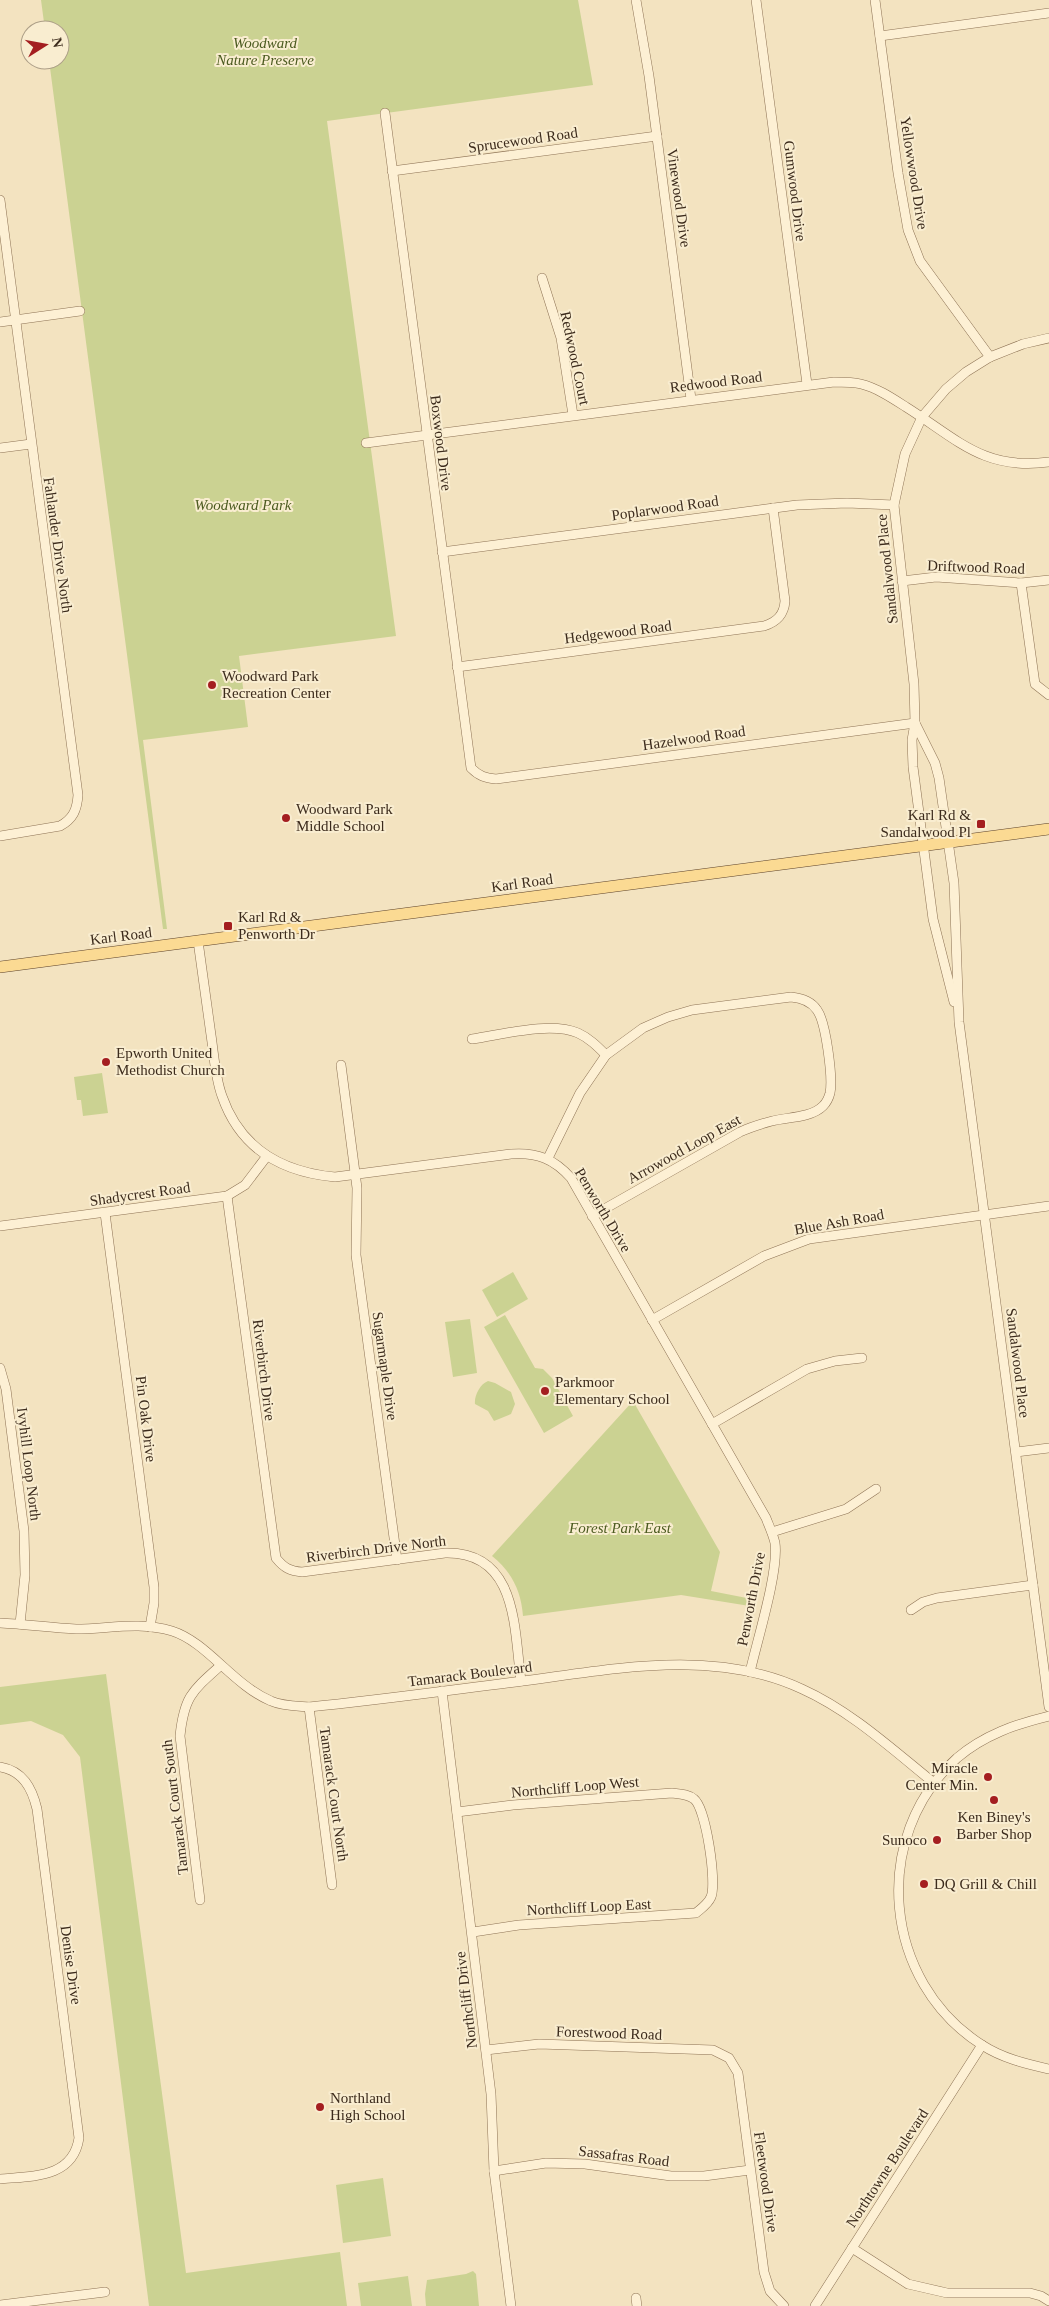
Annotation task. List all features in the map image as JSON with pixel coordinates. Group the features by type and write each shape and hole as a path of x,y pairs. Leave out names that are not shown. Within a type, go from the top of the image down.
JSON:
{"main road":[{"name":"Karl Road","path":"0,967 1049,829"}],"street":[{"name":"Vinewood Drive","path":"636,0 657,136 691,399"},
{"name":"Gumwood Drive","path":"756,0 807,384"},
{"name":"Yellowwood Drive","path":"875,0 898,173 908,230 926,269 990,357"},
{"path":"880,36 1049,13"},
{"name":"Boxwood Drive","path":"384,113 468,759 471,768 478,774"},
{"name":"Sprucewood Road","path":"392,171 657,136"},
{"name":"Fahlander Drive North","path":"0,200 77,803 71,817 60,826 0,836"},
{"name":"Redwood Court","path":"542,278 560,338 573,415"},
{"path":"0,322 80,311"},
{"name":"Sandalwood Place","path":"959,1022 933,919 912,753 915,723 914,684 894,505 905,454 922,417 946,389 966,372 990,357 1023,344 1049,338"},
{"name":"Redwood Road","path":"366,443 691,399 834,382 860,384 885,394 972,450 990,459 1022,465 1049,462"},
{"path":"0,448 31,444"},
{"name":"Poplarwood Road","path":"442,552 797,505 848,503 894,505"},
{"name":"Hedgewood Road","path":"457,667 764,626 773,623 784,610 785,601 773,508"},
{"name":"Driftwood Road","path":"902,581 936,577 1021,583 1049,580"},
{"path":"1021,583 1035,684 1046,694"},
{"name":"Sandalwood Place","path":"915,723 935,763 939,778 948,843 956,905 959,1022 1049,1707"},
{"name":"Hazelwood Road","path":"478,774 486,778 496,779 915,723"},
{"path":"198,941 221,1094 236,1125 245,1137 266,1156 289,1168 312,1175 334,1177 511,1154 530,1154 548,1158 580,1093 606,1054 588,1038 556,1028 472,1039"},
{"name":"Arrowood Loop East","path":"592,1216 740,1132 757,1125 807,1114 822,1107 830,1093 831,1081 822,1022 818,1011 801,997 692,1010 668,1017 643,1028 606,1054"},
{"name":"Sugarmaple Drive","path":"340,1065 355,1175 358,1214 356,1255 397,1560"},
{"name":"Shadycrest Road","path":"0,1226 227,1196 245,1185 261,1167 266,1156"},
{"name":"Penworth Drive","path":"548,1158 571,1178 772,1532 775,1544 773,1571 750,1672"},
{"name":"Riverbirch Drive","path":"227,1196 274,1548"},
{"name":"Blue Ash Road","path":"652,1320 764,1256 789,1245 830,1235 1049,1206"},
{"name":"Pin Oak Drive","path":"106,1213 154,1587 154,1603 150,1627"},
{"path":"712,1424 808,1369 836,1361 862,1358"},
{"name":"Ivyhill Loop North","path":"0,1368 6,1389 24,1531 25,1575 20,1624"},
{"path":"1016,1452 1049,1448"},
{"path":"772,1532 846,1509 876,1489"},
{"name":"Riverbirch Drive North","path":"274,1548 276,1558 292,1572 459,1553 472,1556 490,1568 503,1583 510,1602 521,1681"},
{"path":"911,1610 923,1602 937,1598 1033,1585"},
{"name":"Tamarack Boulevard","path":"0,1623 78,1629 124,1625 172,1631 189,1639 243,1686 273,1702 309,1707 657,1664 727,1667 750,1672 802,1689 826,1702 865,1728 934,1783"},
{"name":"Tamarack Court South","path":"200,1900 180,1736 182,1710 196,1687 220,1666"},
{"name":"Northcliff Drive","path":"442,1691 473,1932 491,2094 494,2171 511,2306"},
{"name":"Tamarack Court North","path":"309,1707 332,1885"},
{"path":"1049,1716 1017,1724 989,1737 958,1758 934,1783 918,1809 905,1839 898,1870 899,1918 908,1955 932,1998 954,2024 982,2045 1004,2056 1049,2069"},
{"name":"Denise Drive","path":"0,1767 9,1769 23,1778 33,1792 37,1809 79,2138 73,2157 66,2165 54,2172 0,2180"},
{"name":"Northcliff Loop West","path":"457,1812 513,1805 672,1793 684,1794 695,1800 704,1815 713,1883 712,1896 706,1906"},
{"name":"Northcliff Loop East","path":"473,1932 518,1925 684,1915 696,1913 706,1906"},
{"name":"Forestwood Road","path":"486,2050 549,2044 713,2050 730,2058"},
{"name":"Northtowne Boulevard","path":"815,2306 982,2045"},
{"name":"Fleetwood Drive","path":"730,2058 738,2073 767,2282 776,2299 784,2306"},
{"name":"Sassafras Road","path":"494,2171 546,2163 585,2164 671,2176 704,2176 750,2170"},
{"path":"852,2248 908,2284 947,2293 1030,2293 1041,2296 1049,2301"},
{"path":"0,2305 105,2292"}],"green space":[{"name":"Woodward Park","path":"41,0 578,0 593,85 327,121 396,636 239,656 248,727 143,740 167,929 163,929 50,70 70,70 70,20 44,20"},
{"path":"102,1073 108,1113 83,1116 81,1100 77,1100 74,1077"},
{"path":"513,1272 528,1299 497,1317 482,1290"},
{"path":"505,1315 535,1368 543,1369 552,1378 573,1416 544,1433 484,1327"},
{"path":"470,1319 477,1373 453,1377 445,1322"},
{"path":"488,1381 511,1392 515,1404 511,1414 494,1421 488,1411 475,1404 475,1397 478,1391"},
{"name":"Forest Park East","path":"633,1401 720,1552 711,1591 757,1600 756,1607 681,1595 523,1616 518,1590 510,1575 492,1556"},
{"path":"106,1674 186,2273 340,2252 347,2306 149,2306 80,1757 63,1735 31,1721 0,1725 0,1687"},
{"path":"383,2178 391,2236 343,2243 336,2185"},
{"path":"473,2271 476,2274 479,2306 426,2306 427,2280 466,2274"},
{"path":"408,2276 412,2306 361,2306 358,2283"}],"place":[{"name":"Woodward Park Recreation Center","path":"212,685"},
{"name":"Woodward Park Middle School","path":"286,818"},
{"name":"Karl Rd & Sandalwood Pl","path":"981,824"},
{"name":"Karl Rd & Penworth Dr","path":"228,926"},
{"name":"Epworth United Methodist Church","path":"106,1062"},
{"name":"Parkmoor Elementary School","path":"545,1391"},
{"name":"Miracle Center Min.","path":"988,1777"},
{"name":"Ken Biney's Barber Shop","path":"994,1800"},
{"name":"Sunoco","path":"937,1840"},
{"name":"DQ Grill & Chill","path":"924,1884"},
{"name":"Northland High School","path":"320,2107"}],"park label":[{"name":"Woodward Nature Preserve","path":"265,52"}]}
